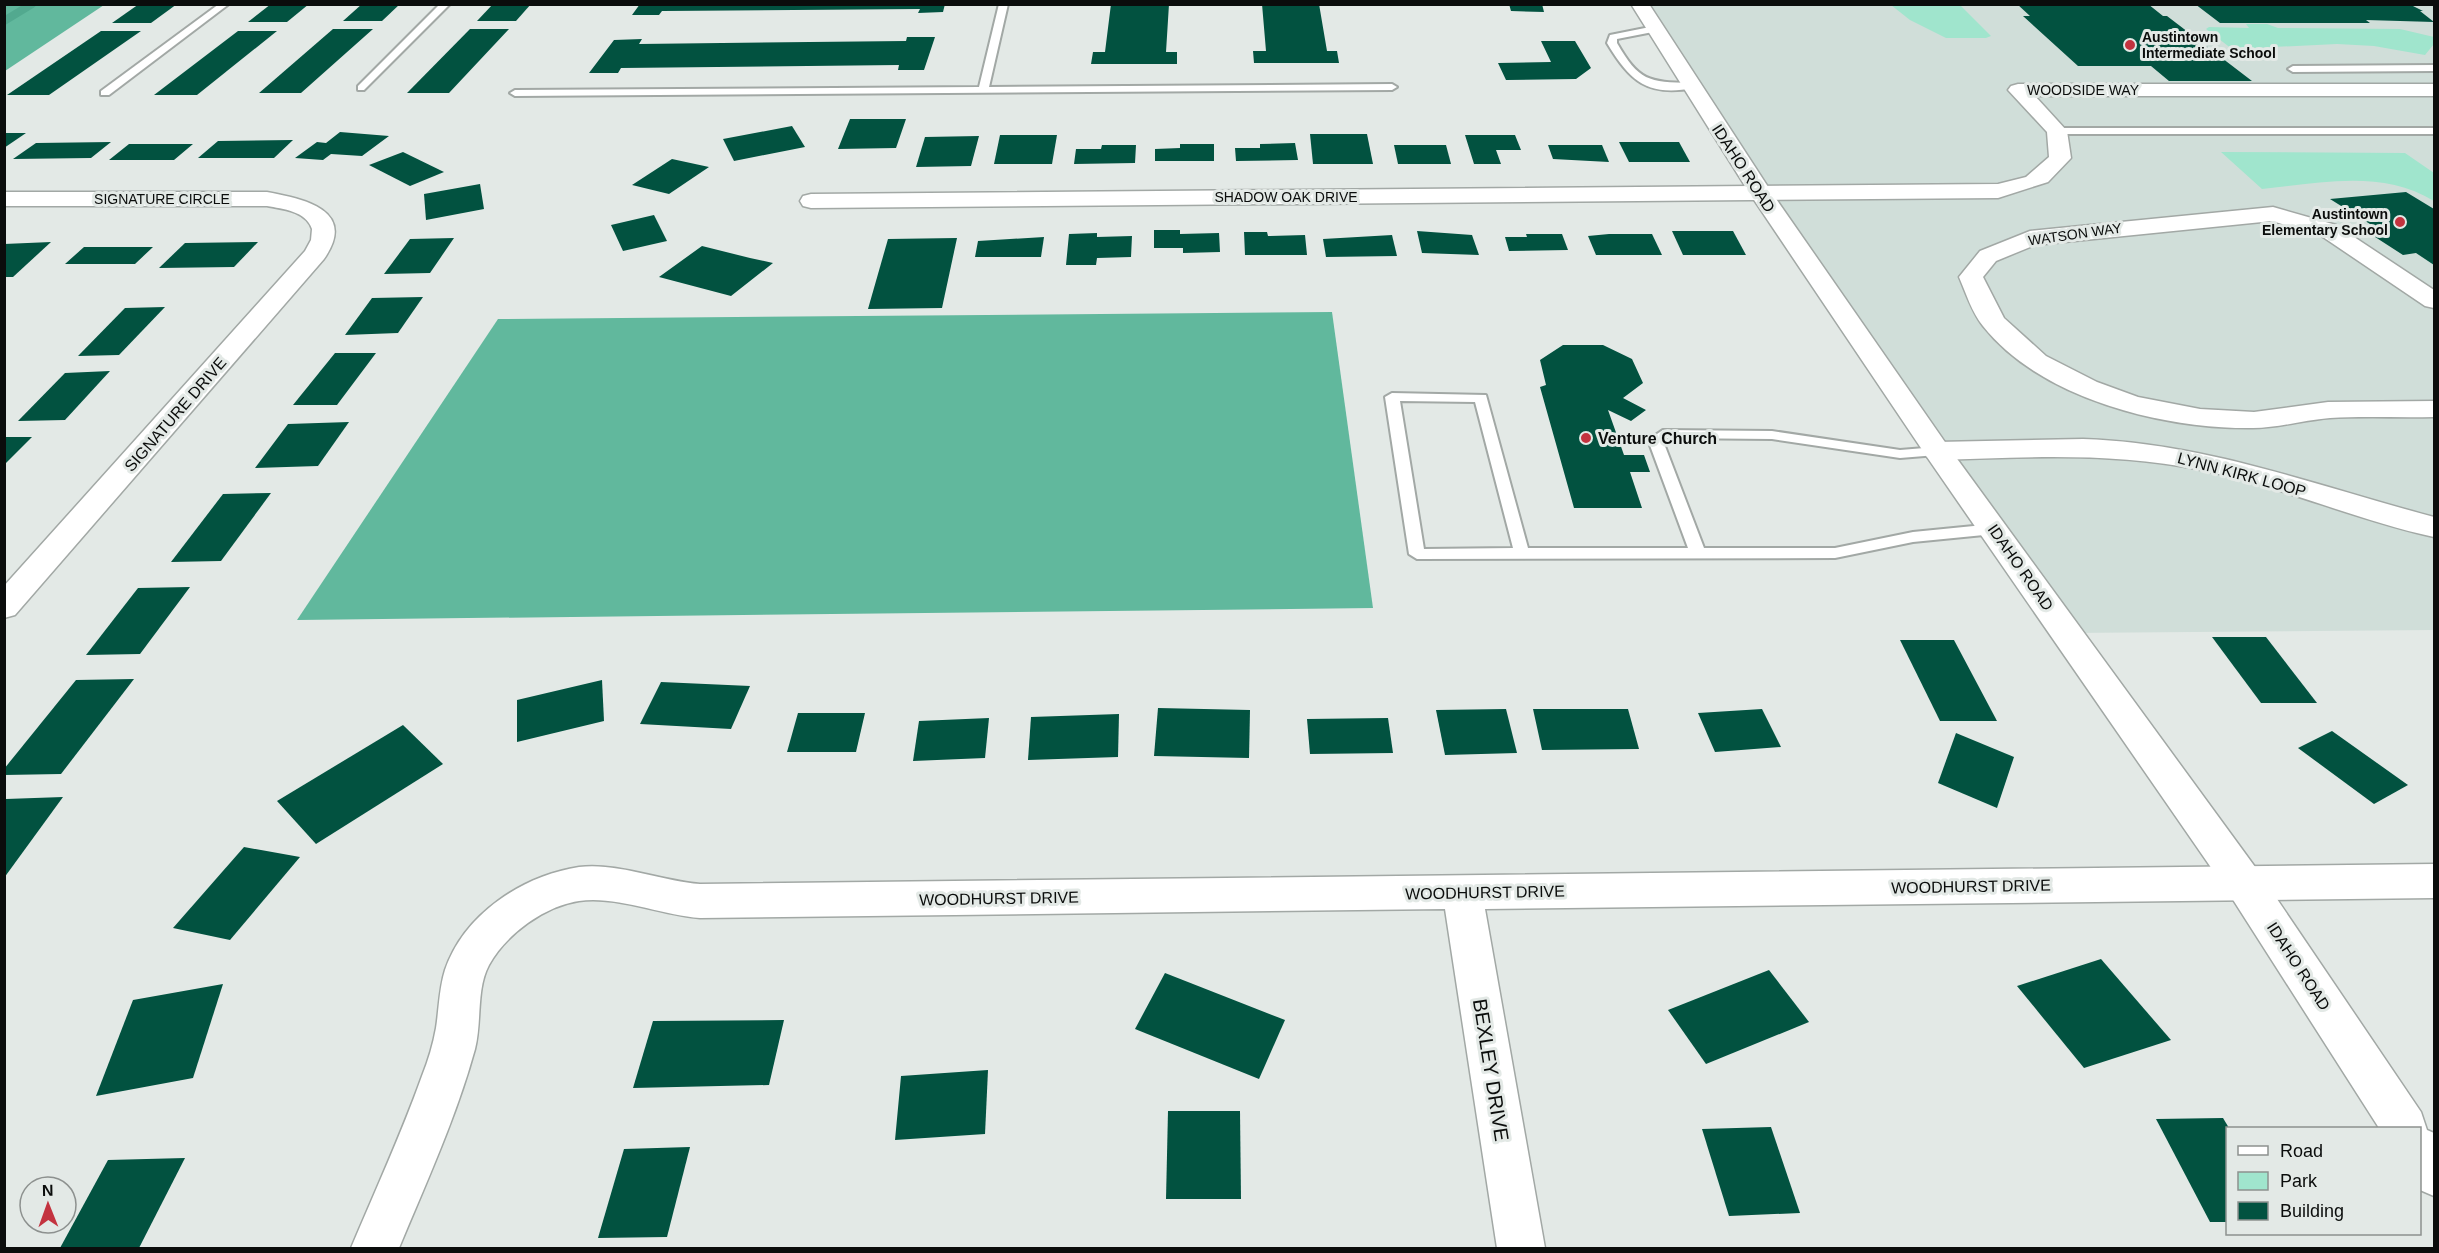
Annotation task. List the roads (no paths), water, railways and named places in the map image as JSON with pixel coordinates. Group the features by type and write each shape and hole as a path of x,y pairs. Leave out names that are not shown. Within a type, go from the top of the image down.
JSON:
{"street":[{"name":"IDAHO ROAD","path":"1647,17 1761,194 1937,451 2244,883 2404,1127"},
{"name":"WOODSIDE WAY","path":"2057,131 2018,90 2434,90"},
{"path":"1761,194 1998,191 2028,184 2046,176 2060,158 2057,131"},
{"name":"SHADOW OAK DRIVE","path":"811,201 1761,194"},
{"name":"SIGNATURE CIRCLE","path":"4,199 259,198 291,202 316,214"},
{"name":"SIGNATURE DRIVE","path":"4,607 316,254 325,237 324,224 316,214"},
{"name":"WATSON WAY","path":"2434,301 2328,230 2273,214 2212,218 2030,238 1988,256 1971,277 1993,322 2037,362 2087,388 2132,404 2200,417 2254,420 2328,410 2434,409"},
{"name":"LYNN KIRK LOOP","path":"1937,451 2098,448 2169,454 2223,465 2383,514 2434,526"},
{"name":"WOODHURST DRIVE","path":"375,1248 437,1096 454,1047 460,1017 460,989 471,959 497,927 513,912 540,897 579,884 610,883 664,898 700,901 2434,881"},
{"name":"BEXLEY DRIVE","path":"1462,892 1521,1248"},
{"path":"2421,1152 2434,1173"}],"lane":[{"path":"105,93 225,4"},
{"path":"361,88 446,4"},
{"path":"983,90 1004,4"},
{"path":"1647,17 1613,37 1612,43 1630,75 1656,86 1691,86"},
{"path":"2293,69 2434,68"},
{"path":"515,93 1392,87"},
{"path":"2057,131 2434,131"},
{"path":"1522,554 1481,398 1392,397 1417,554 1522,554 1698,553 1835,553 1913,537 1994,529"},
{"path":"1698,553 1655,440 1663,434 1772,435 1900,454 1937,451"}],"waterway":[{"path":"4,21 32,4"}],"place":[{"name":"Austintown Intermediate School","path":"2130,45"},
{"name":"Austintown Elementary School","path":"2400,222"},
{"name":"Venture Church","path":"1586,438"}]}
